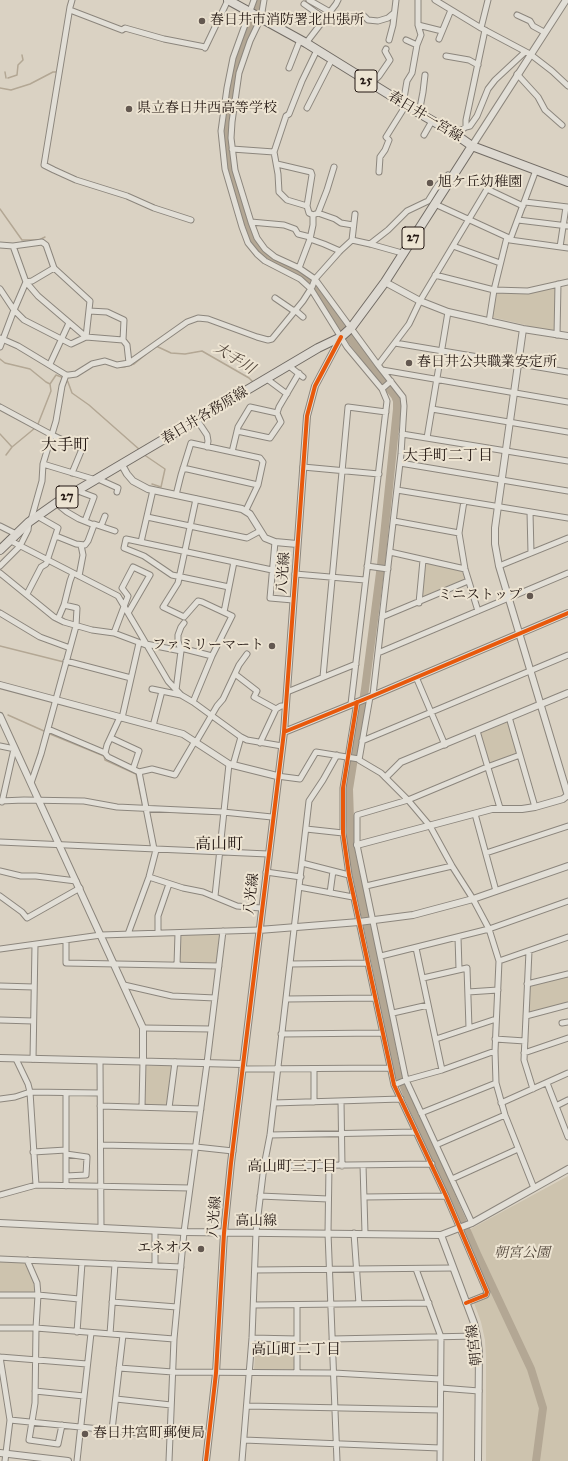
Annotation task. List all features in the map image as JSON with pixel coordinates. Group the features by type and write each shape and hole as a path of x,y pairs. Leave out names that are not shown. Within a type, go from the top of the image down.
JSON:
{"main road":[{"name":"春日井一宮線","path":"228,0 317,50 455,134 472,146 568,182"},
{"name":"春日井各務原線","path":"0,550 32,519 56,503 318,348 341,337 351,328 385,282 402,253 472,146"}],"street":[{"path":"72,0 44,165 76,180 127,196 154,208 191,220"},
{"path":"70,10 122,30 125,28 164,40 205,48 228,0"},
{"path":"254,0 256,15 250,41 239,73 232,122 232,149 235,170 256,238 265,249 275,257 299,268 315,280 403,397 404,406 400,463 378,653 358,758"},
{"path":"264,0 234,58 227,88 222,131 226,169 248,243 256,254 265,261 300,279 311,288 347,347 383,388 387,401 369,567 366,580 356,664 349,757 343,788 343,833 348,875 360,922 374,998 394,1085 446,1196 465,1226"},
{"path":"309,0 330,12"},
{"path":"289,68 303,42 325,20 338,0"},
{"path":"389,40 393,26 396,0"},
{"path":"379,172 380,158 385,150 388,140 386,137 404,104 407,81 412,73 417,45 421,35 418,25 418,0"},
{"path":"435,0 483,30 527,53 552,71 568,86"},
{"path":"466,127 466,120 478,65 488,0"},
{"path":"455,134 470,126 477,116 488,89 495,80 527,53 544,32 565,1"},
{"path":"304,4 325,20"},
{"path":"439,39 452,10"},
{"path":"364,16 368,20 378,21 388,18 394,13"},
{"path":"517,14 530,21 533,26 544,32"},
{"path":"418,25 442,31"},
{"path":"406,40 417,45"},
{"path":"371,84 379,76 390,60 385,51 386,49"},
{"path":"307,206 287,200 279,192 277,164 274,152 286,116 289,114 302,80 317,50"},
{"path":"472,146 517,74 527,53"},
{"path":"446,56 469,60 478,65"},
{"path":"307,108 332,59"},
{"path":"517,74 538,97 545,110 562,125"},
{"path":"419,113 424,92 425,75"},
{"path":"424,135 432,121"},
{"path":"232,149 274,152"},
{"path":"277,164 311,172 312,175 307,206 309,213 335,219 340,223 353,225"},
{"path":"299,268 310,238 316,214 328,190 334,167"},
{"path":"489,322 500,263 508,238 518,220 536,170"},
{"path":"370,244 388,230 407,211 428,201 438,185 448,175"},
{"path":"378,365 409,324 420,301 487,188 524,204 567,207 566,226 560,247"},
{"path":"435,204 508,238 568,248"},
{"path":"1,339 18,346 66,375 76,374 92,364 105,361 117,365 129,363 187,322 198,318 208,319 257,337 268,340 272,339 311,288 315,280 340,251 352,240 355,214"},
{"path":"518,220 566,226"},
{"path":"251,222 284,225 295,229 298,234 340,251"},
{"path":"352,240 402,253"},
{"path":"0,246 13,246 42,242 46,245 54,268 90,301 86,337"},
{"path":"13,246 26,282 38,296 86,337"},
{"path":"453,246 500,263"},
{"path":"26,282 32,281 54,268"},
{"path":"435,275 494,290 528,291 568,282"},
{"path":"0,347 1,339 26,282"},
{"path":"385,282 420,301 448,312 523,329 568,336"},
{"path":"557,335 558,284"},
{"path":"1,292 14,310 24,320 71,344 86,337 123,340"},
{"path":"275,298 303,317"},
{"path":"89,311 107,312 124,320 123,340 127,345 129,363"},
{"path":"426,438 448,312"},
{"path":"50,364 61,339 70,324"},
{"path":"357,845 500,808 522,809 535,807 563,799 568,795 499,566 495,544 495,528 523,329"},
{"name":"八光線","path":"206,1461 216,1373 224,1233 242,1066 277,776 284,732 307,416 312,394 320,374 341,337"},
{"path":"395,343 568,372"},
{"path":"237,431 270,438 280,422 277,413 287,394 301,375 289,366"},
{"path":"382,370 568,402"},
{"path":"0,566 20,546 32,519 42,481 43,464 52,435 62,386 66,375"},
{"path":"267,379 287,394"},
{"path":"383,388 390,381"},
{"path":"0,407 52,435 82,449 72,473"},
{"path":"232,452 238,426 250,407 277,413"},
{"path":"323,677 348,407 386,412"},
{"path":"432,409 568,432"},
{"path":"197,420 207,435 207,447"},
{"path":"402,434 568,461"},
{"path":"176,495 191,443 260,458 263,462 258,484 246,510"},
{"path":"400,463 568,491"},
{"path":"43,464 97,480 118,488 117,492"},
{"path":"122,465 126,474 133,481 148,489 246,510 266,538 274,542 297,544"},
{"path":"303,467 378,474"},
{"path":"183,468 258,484"},
{"path":"141,542 153,490"},
{"path":"397,490 568,518"},
{"path":"78,491 94,497 85,521"},
{"path":"193,702 212,656 232,616 198,601 184,617 163,607 178,583 180,577 196,499"},
{"path":"464,501 459,533 465,569 478,611"},
{"path":"56,503 67,512 85,521 115,532"},
{"path":"530,512 531,553"},
{"path":"101,526 105,516"},
{"path":"147,517 246,538 260,531"},
{"path":"26,594 41,567 46,564 48,560 58,528 32,519"},
{"path":"394,521 459,533"},
{"path":"56,536 85,545 94,525"},
{"path":"0,526 16,534"},
{"path":"499,566 568,538"},
{"path":"229,587 172,575 144,556 124,548 126,539 272,570"},
{"path":"9,540 118,596 168,681 181,695 247,740 282,746"},
{"path":"274,542 270,598 293,600"},
{"path":"79,576 83,555 81,545"},
{"path":"390,552 465,569"},
{"path":"419,603 423,560"},
{"path":"224,612 234,562"},
{"path":"114,633 128,596 122,588 133,567 150,575 128,613"},
{"path":"369,567 387,568"},
{"path":"0,573 58,619 76,626 114,633 146,645 181,649 212,656"},
{"path":"58,619 64,605 73,573"},
{"path":"378,653 568,573"},
{"path":"295,574 366,580"},
{"path":"382,617 419,603 468,581"},
{"path":"31,783 41,754 76,626 77,608 64,605"},
{"path":"0,613 40,637 70,648"},
{"path":"284,732 568,613"},
{"path":"176,690 181,649 178,635 180,627 184,623"},
{"path":"105,753 121,718 139,643"},
{"path":"48,729 105,753 108,757 139,772 152,769 175,775 223,699 239,665 247,654"},
{"path":"362,741 568,655"},
{"path":"66,661 131,678"},
{"path":"287,692 356,664"},
{"path":"235,674 257,692 254,697 276,709"},
{"path":"416,677 445,745"},
{"path":"0,685 183,734 231,764 277,776 300,779 316,752 358,758 386,777 430,826 489,929 499,961 495,1039 496,1083 505,1115 534,1188"},
{"path":"152,689 181,695"},
{"path":"153,726 162,691"},
{"path":"386,777 400,762 445,745 568,693"},
{"path":"260,743 276,709 281,706 286,706"},
{"path":"0,716 144,1028 142,1107"},
{"path":"509,717 535,807"},
{"path":"477,731 500,808"},
{"path":"215,896 219,852 231,764 241,736"},
{"path":"111,738 139,751 133,769"},
{"path":"0,746 15,749"},
{"path":"15,749 1,801 84,801 117,807 224,812 272,817"},
{"path":"242,1461 252,1338 256,1270 256,1232 264,1166 270,1135 309,801 337,755"},
{"path":"466,1303 486,1296 487,1292 465,1226 452,1179 406,1080 357,845 357,815 408,800 520,755"},
{"path":"128,934 149,877 155,850 139,772"},
{"path":"476,814 496,891"},
{"path":"486,853 568,826"},
{"path":"306,829 343,833"},
{"path":"0,842 268,854"},
{"path":"302,863 348,875"},
{"path":"366,886 452,866"},
{"path":"0,950 101,935 259,930 360,922 413,915 473,899 568,866"},
{"path":"0,871 21,876 36,876 76,881"},
{"path":"330,893 333,871"},
{"path":"266,872 301,876"},
{"path":"149,877 169,884 203,892 237,906 262,908"},
{"path":"158,933 158,916 169,884"},
{"path":"299,887 353,897"},
{"path":"0,896 22,912 27,918 80,888"},
{"path":"381,956 489,929 568,901"},
{"path":"169,1461 174,1339 184,1232 223,931"},
{"path":"177,965 178,933"},
{"path":"458,937 459,969"},
{"path":"499,961 568,938"},
{"path":"66,940 66,963 219,966"},
{"path":"33,1059 35,945"},
{"path":"416,948 442,1070"},
{"path":"529,951 524,1060 533,1089"},
{"path":"290,964 367,963"},
{"path":"423,978 467,968 469,1028"},
{"path":"528,984 568,974"},
{"path":"124,985 172,996 215,998"},
{"path":"0,986 34,987"},
{"path":"468,992 498,990"},
{"path":"286,999 374,998"},
{"path":"393,1013 428,1005"},
{"path":"526,1016 568,1005"},
{"path":"436,1039 496,1019"},
{"path":"0,1020 34,1021"},
{"path":"562,1023 568,1022"},
{"path":"144,1028 211,1029"},
{"path":"282,1034 382,1033"},
{"path":"524,1053 568,1038"},
{"path":"495,1039 525,1041"},
{"path":"394,1085 495,1051"},
{"path":"0,1058 207,1063 277,1069 389,1068"},
{"path":"16,1059 28,1084 30,1092 36,1185"},
{"path":"100,1061 101,1228"},
{"path":"169,1108 175,1062"},
{"path":"314,1069 314,1102"},
{"path":"501,1103 568,1073"},
{"path":"421,1113 496,1083"},
{"path":"547,1083 566,1128 568,1137"},
{"path":"0,1099 15,1097 30,1092 100,1093"},
{"path":"66,1093 66,1186"},
{"path":"274,1102 401,1099"},
{"path":"556,1106 568,1100"},
{"path":"341,1101 342,1166"},
{"path":"100,1106 201,1109"},
{"path":"436,1144 505,1115"},
{"path":"270,1135 415,1132"},
{"path":"100,1145 196,1147 233,1151"},
{"path":"452,1179 518,1149"},
{"path":"33,1152 66,1152 87,1157 86,1175 66,1176"},
{"path":"264,1166 432,1164"},
{"path":"362,1165 365,1233"},
{"path":"329,1166 328,1233 337,1461"},
{"name":"高山線","path":"0,1223 224,1233 441,1234 465,1226 568,1169"},
{"path":"0,1195 36,1185 190,1188"},
{"path":"260,1196 328,1198"},
{"path":"364,1197 446,1196"},
{"path":"155,1231 155,1266"},
{"path":"354,1233 359,1304"},
{"name":"朝宮線","path":"441,1234 474,1323 477,1336 479,1352 478,1461"},
{"path":"0,1259 181,1267"},
{"path":"27,1260 37,1283 38,1296 35,1391 29,1440 58,1444 62,1425"},
{"path":"77,1332 82,1263"},
{"path":"110,1334 115,1264"},
{"path":"256,1270 453,1268"},
{"path":"416,1269 441,1337 440,1461"},
{"path":"0,1295 79,1299"},
{"path":"112,1302 177,1306"},
{"path":"254,1305 429,1303"},
{"path":"297,1305 297,1374"},
{"path":"0,1328 36,1328 174,1339"},
{"path":"77,1461 91,1333"},
{"path":"112,1430 123,1335"},
{"path":"332,1339 477,1336"},
{"path":"252,1338 297,1339"},
{"path":"6,1461 3,1454 10,1420 1,1375 0,1357 87,1364"},
{"path":"119,1368 173,1372 297,1374 334,1373 440,1378"},
{"path":"440,1388 479,1391"},
{"path":"35,1391 84,1396"},
{"path":"0,1399 6,1399"},
{"path":"116,1399 171,1405"},
{"path":"246,1406 440,1410"},
{"path":"10,1420 170,1436"},
{"path":"244,1440 440,1448"},
{"path":"3,1454 68,1461"}],"green space":[{"path":"555,287 555,331 530,328 526,325 491,317 496,293 498,292"},
{"path":"426,562 463,571 466,578 465,580 423,598 421,596 424,563"},
{"path":"507,722 517,751 516,753 488,763 480,735 481,733"},
{"path":"181,935 221,935 216,964 181,963 179,961"},
{"path":"568,976 568,1002 529,1012 530,985"},
{"path":"146,1066 171,1066 172,1068 166,1106 144,1104"},
{"name":"朝宮公園","path":"568,1176 568,1461 486,1461 485,1340 481,1322 474,1303 475,1301 489,1295 464,1234 465,1232"},
{"path":"0,1262 26,1262 36,1284 35,1293 0,1292"},
{"path":"257,1341 293,1341 295,1343 293,1372 255,1371"}],"waterway":[{"path":"259,0 233,75 226,131 232,176 246,224 253,240 260,250 270,259 300,274 311,282 320,292 352,341 395,396 397,401 381,565 365,689 349,789 351,851 396,1068 478,1256 531,1369 543,1408 536,1461"},
{"path":"8,78 17,75 18,65 23,60 22,55"},
{"path":"5,72 6,78"},
{"path":"0,88 11,90 30,84 53,72 58,72"},
{"path":"0,209 22,240 39,240 45,237"},
{"name":"大手川","path":"156,346 171,353 185,354 202,351 249,378 253,382"},
{"name":"大手川","path":"121,367 134,364 150,351"},
{"name":"大手川","path":"0,359 5,363 30,369 50,384 56,375 64,378"},
{"path":"66,379 72,393 89,405 140,450"},
{"path":"38,424 51,391 50,384"},
{"path":"6,455 12,447 35,428"},
{"path":"0,434 12,447"},
{"path":"143,454 165,469 161,487 152,484"},
{"path":"0,646 64,662"},
{"path":"8,715 44,731"},
{"path":"50,734 104,756 105,760 136,774 143,806"},
{"path":"149,811 213,814"}],"cycle path":[{"path":"206,1461 216,1373 224,1233 231,1163 284,732 307,416 315,386 341,337"},
{"path":"284,732 568,613"},
{"path":"357,702 343,788 343,833 349,875 394,1085 446,1196 487,1292 486,1295 466,1303"}],"place":[{"name":"春日井市消防署北出張所","path":"202,21"},
{"name":"県立春日井西高等学校","path":"129,109"},
{"name":"旭ケ丘幼稚園","path":"430,183"},
{"name":"春日井公共職業安定所","path":"409,363"},
{"name":"ミニストップ","path":"530,596"},
{"name":"ファミリーマート","path":"272,646"},
{"name":"エネオス","path":"201,1249"},
{"name":"春日井宮町郵便局","path":"85,1434"}],"district":[{"name":"大手町","path":"65,446"},
{"name":"大手町二丁目","path":"448,456"},
{"name":"高山町","path":"219,845"},
{"name":"高山町三丁目","path":"292,1167"},
{"name":"高山町二丁目","path":"296,1350"}]}
